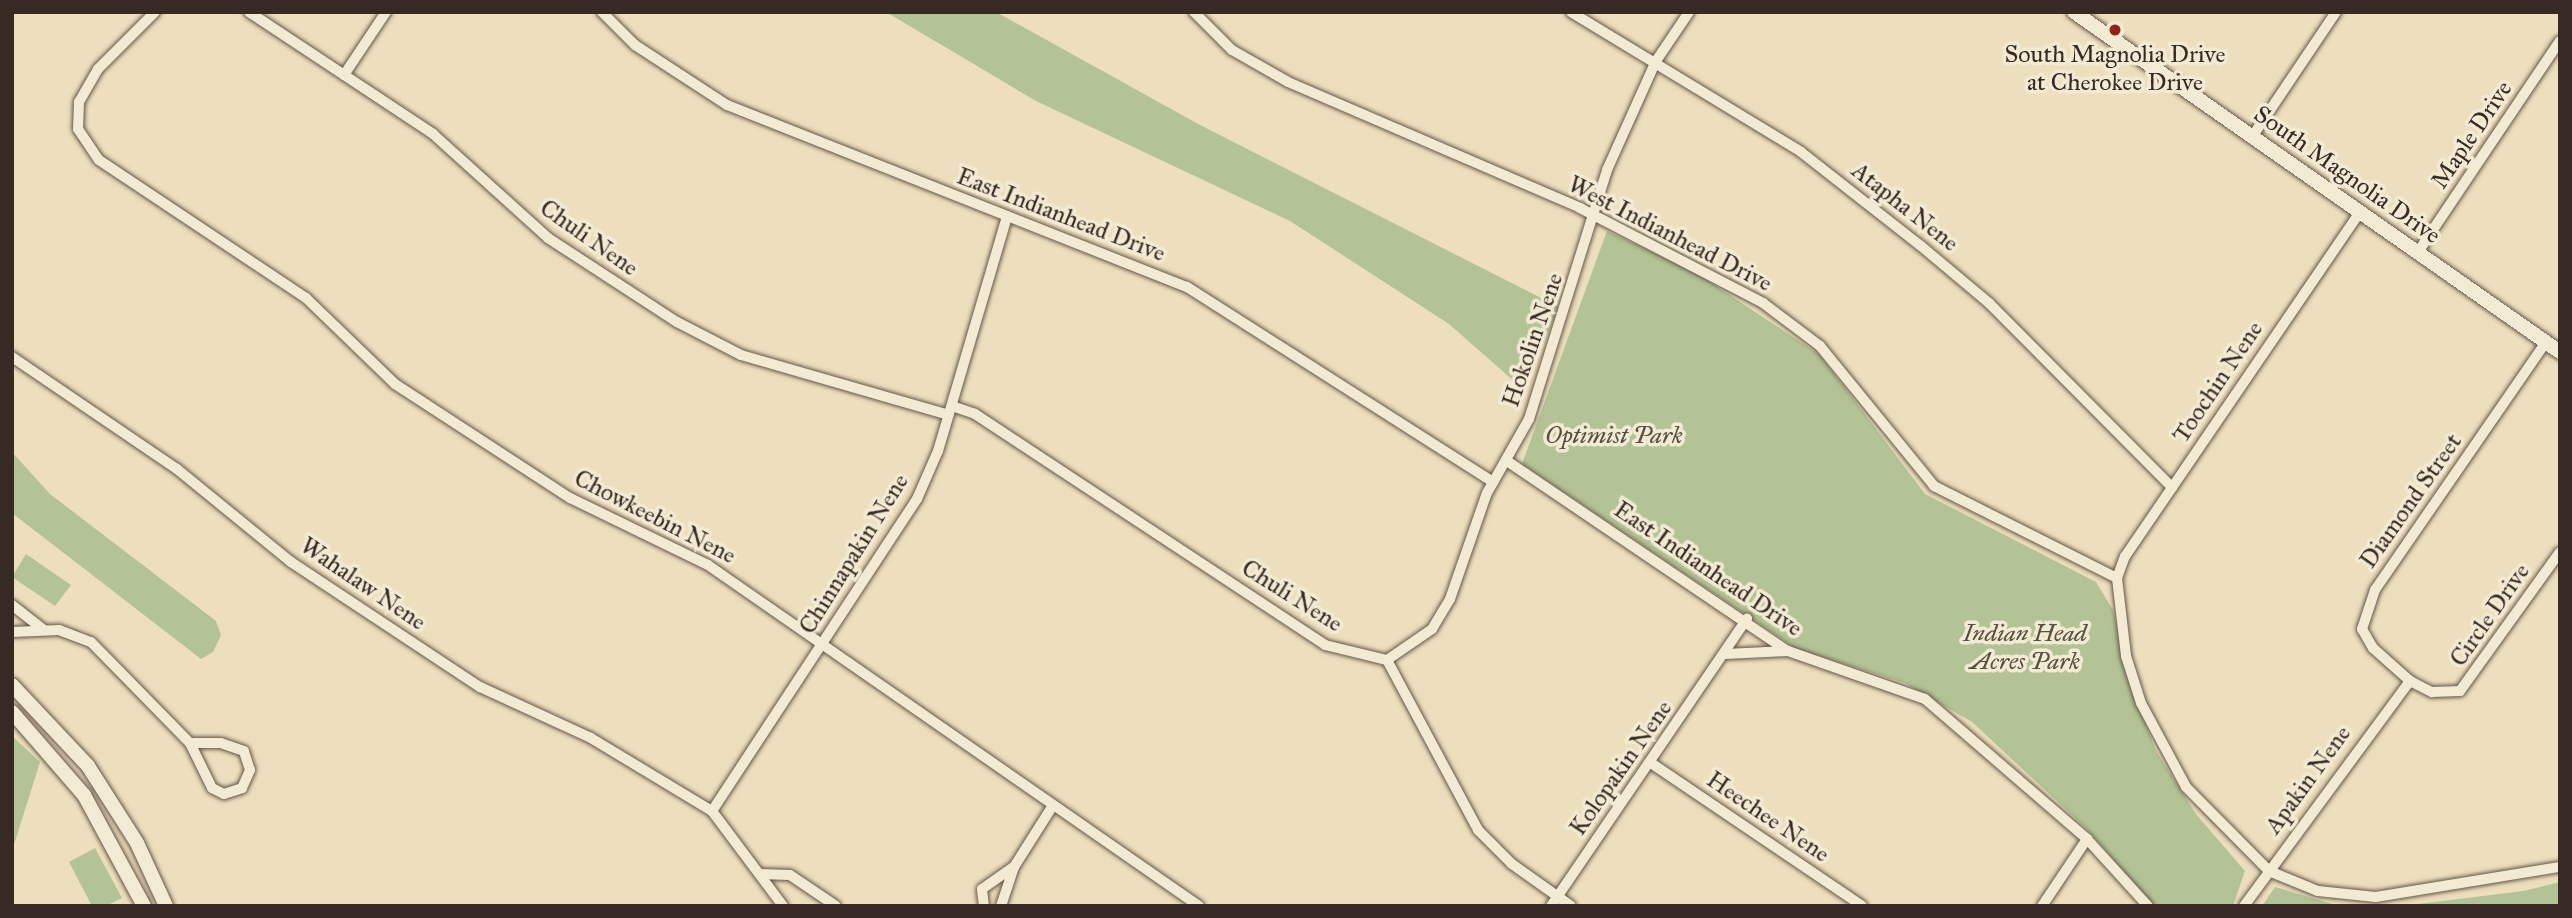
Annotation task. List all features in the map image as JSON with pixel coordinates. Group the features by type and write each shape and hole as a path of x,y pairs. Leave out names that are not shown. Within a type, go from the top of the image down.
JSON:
{"main road":[{"name":"South Magnolia Drive","path":"2074,12 2094,18 2252,137 2560,352"},
{"path":"12,685 88,766 160,904"},
{"path":"12,712 84,795 144,906"}],"street":[{"name":"Chowkeebin Nene","path":"155,12 82,93 78,129 99,160 306,298 395,384 570,498 708,565 820,646 1199,906"},
{"name":"Chuli Nene","path":"250,12 453,148 548,238 677,322 741,355 951,411 975,414 1325,645 1387,660"},
{"path":"344,75 386,12"},
{"name":"East Indianhead Drive","path":"602,12 635,45 727,105 1187,287 1493,482"},
{"name":"West Indianhead Drive","path":"1194,12 1232,50 1288,82 1594,217 1699,267 1801,329 1944,493 2117,578"},
{"name":"Atapha Nene","path":"1571,12 1656,61 1801,152 1968,284 2172,487"},
{"name":"Hokolin Nene","path":"1387,660 1417,643 1442,615 1493,482 1529,419 1594,217 1656,61 1689,12"},
{"path":"2252,137 2336,12"},
{"name":"Maple Drive","path":"2418,252 2560,41"},
{"name":"Toochin Nene","path":"2117,578 2172,487 2360,212"},
{"name":"Chinnapakin Nene","path":"712,811 917,499 951,411 1007,216"},
{"name":"Diamond Street","path":"2410,681 2365,636 2367,605 2546,342"},
{"name":"Wahalaw Nene","path":"12,357 177,469 291,562 470,680 582,733 712,811"},
{"name":"East Indianhead Drive","path":"1507,461 1747,620 1788,651 1925,699 2088,839 2148,906"},
{"name":"Circle Drive","path":"2410,681 2448,694 2473,680 2560,552"},
{"path":"2117,578 2126,656 2141,703 2186,787 2269,870 2348,897 2425,892 2560,867"},
{"path":"12,605 44,630"},
{"name":"Kolopakin Nene","path":"1554,901 1747,620"},
{"path":"12,632 44,630 78,635 107,654 190,743 199,772 212,788 224,794 242,788 250,770 243,751 221,743 190,743"},
{"path":"1725,654 1788,651"},
{"path":"1387,660 1478,830 1554,901 1571,906"},
{"name":"Apakin Nene","path":"2244,906 2410,681"},
{"name":"Heechee Nene","path":"1651,763 1862,906"},
{"path":"1001,906 1014,867 1052,807"},
{"path":"712,811 783,906"},
{"path":"2042,906 2088,839"},
{"path":"984,906 982,889 1014,867"},
{"path":"760,874 790,875 836,906"}],"green space":[{"path":"886,12 996,12 1200,125 1559,307 1523,389 1449,324 1290,221 1036,101"},
{"name":"Indian Head Acres Park","path":"1607,231 1695,272 1820,355 1925,494 2096,582 2113,610 2130,684 2156,751 2196,814 2245,871 2233,906 2154,906 2087,829 1972,722 1905,683 1797,649 1522,464"},
{"path":"12,452 50,494 216,621 221,635 213,652 201,659 12,513"},
{"path":"26,554 71,585 55,606 12,577"},
{"path":"12,736 40,762 12,851"},
{"path":"95,848 122,898 106,906 92,906 69,862"},
{"path":"2560,882 2560,906 2402,906 2523,891"},
{"path":"2275,887 2339,906 2262,906"}],"place":[{"name":"South Magnolia Drive at Cherokee Drive","path":"2115,30"}],"park label":[{"name":"Optimist Park","path":"1614,436"}]}
